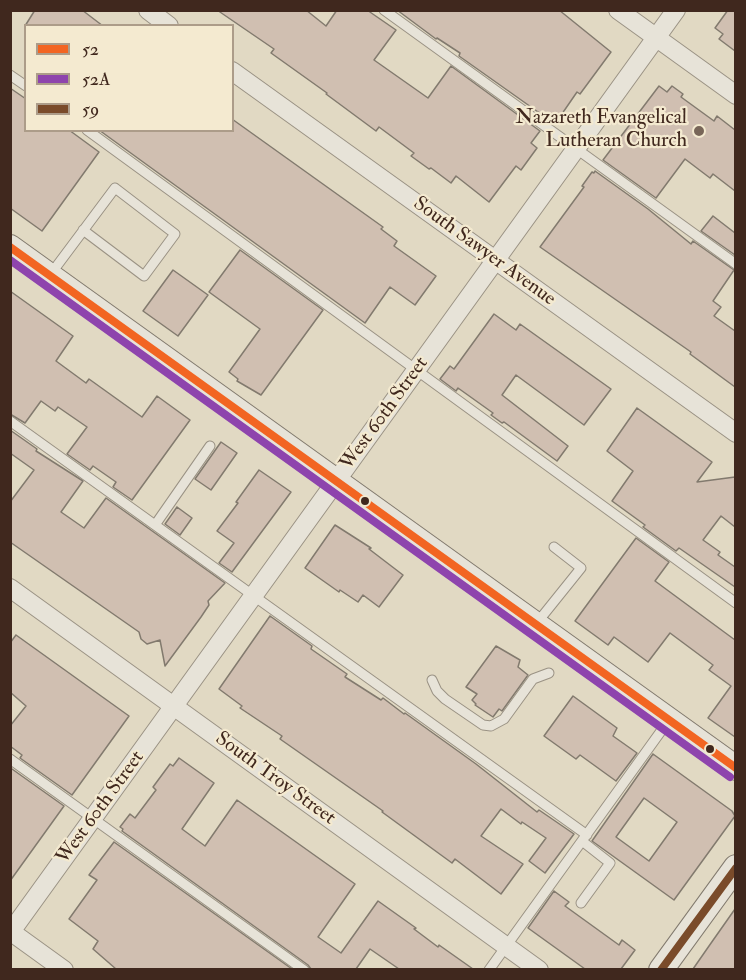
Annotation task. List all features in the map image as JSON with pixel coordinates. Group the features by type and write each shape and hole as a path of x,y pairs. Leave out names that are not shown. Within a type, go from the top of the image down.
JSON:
{"main road":[{"path":"10,247 735,768"},
{"path":"661,969 735,867"}],"street":[{"path":"148,10 166,24"},
{"path":"618,10 735,95"},
{"name":"West 60th Street","path":"11,932 676,10"},
{"name":"South Sawyer Avenue","path":"234,72 735,433"},
{"name":"South Troy Street","path":"10,588 539,969"},
{"path":"11,932 64,969"}],"lane":[{"path":"384,10 735,264"},
{"path":"10,75 24,85"},
{"path":"90,132 735,603"},
{"path":"50,275 115,188 175,234 144,276 83,231"},
{"path":"10,421 254,596 584,838 610,862 581,903"},
{"path":"155,525 210,446"},
{"path":"536,624 580,568 554,547"},
{"path":"432,680 437,691 445,699 483,725 491,726 504,719 533,679 549,673"},
{"path":"489,969 669,720"},
{"path":"10,759 304,969"}],"building":[{"path":"35,10 82,10 100,24 26,24"},
{"path":"217,10 306,10 326,26 337,10 367,10 396,30 374,60 428,98 451,66 540,131 531,143 537,148 521,170 516,166 489,202 456,176 451,183 431,168 429,169 411,156 414,153 379,127 376,131 271,53 274,49"},
{"path":"397,10 559,10 611,52 580,94 577,92 555,124 459,56 460,53 436,39"},
{"path":"728,10 735,10 735,51 719,39 723,34 715,28"},
{"path":"659,86 667,92 672,86 683,94 681,97 714,121 717,116 735,130 735,191 713,174 710,178 685,159 656,198 603,160"},
{"path":"10,88 24,98 24,132 72,132 99,152 42,231 10,208"},
{"path":"234,120 383,227 381,229 397,241 394,246 436,276 415,305 390,287 365,323 102,132 234,132"},
{"path":"595,171 648,209 691,244 693,241 734,270 713,301 721,307 714,316 735,331 735,387 690,354 691,352 540,247 584,187 582,186 592,172"},
{"path":"713,216 735,233 735,255 701,231"},
{"path":"240,250 323,310 261,395 237,381 238,379 229,372 260,329 209,292"},
{"path":"173,270 208,295 178,336 143,311"},
{"path":"10,291 73,336 56,361 86,383 89,379 142,417 157,396 190,420 132,500 113,487 116,482 93,466 90,470 67,454 87,427 58,407 55,411 41,401 25,423 10,414"},
{"path":"494,314 516,330 520,324 611,389 584,425 516,375 502,395 568,446 557,461 491,415 493,413 458,388 456,391 440,379 450,366 454,369"},
{"path":"637,408 712,462 697,482 735,477 735,527 721,516 703,540 735,567 735,587 679,548 676,551 612,501 633,471 607,451"},
{"path":"10,430 37,449 36,451 83,481 61,512 84,528 106,498 225,583 208,601 209,605 165,666 160,640 147,644 141,639 139,632 10,542 10,502 34,470 10,453"},
{"path":"221,442 237,453 211,490 195,479"},
{"path":"259,470 291,492 232,572 219,563 234,543 217,531"},
{"path":"177,507 192,518 180,535 165,524"},
{"path":"335,525 371,548 369,549 403,575 379,607 363,595 358,602 340,590 339,592 305,568"},
{"path":"636,538 669,562 655,581 735,640 735,737 708,718 731,686 709,670 713,665 670,633 648,662 614,637 608,645 575,621"},
{"path":"270,616 347,674 345,677 405,713 476,764 537,812 539,810 574,834 545,873 529,861 546,838 501,809 481,836 523,864 501,894 455,859 452,863 383,811 280,739 282,736 240,708 242,706 219,689"},
{"path":"16,635 129,716 72,795 20,758 22,755 10,746 10,726 26,706 10,692 10,643"},
{"path":"496,646 520,660 518,667 528,675 502,711 499,709 493,717 475,705 472,700 477,694 466,687"},
{"path":"573,696 617,728 613,736 637,753 616,781 580,755 576,759 544,736"},
{"path":"653,754 732,811 735,816 674,900 592,841","holes":["644,798 677,822 649,861 616,837"]},
{"path":"179,758 214,783 182,829 205,846 237,800 355,884 318,937 341,953 378,901 438,947 439,945 473,969 399,969 370,949 356,969 311,969 122,831 120,827 130,814 135,818 156,790 153,787 170,764 173,766"},
{"path":"12,769 64,806 10,881 10,771"},
{"path":"114,842 292,969 116,969 93,949 98,941 69,919 97,880 89,875"},
{"path":"554,891 569,902 565,906 619,945 622,940 635,950 621,969 585,969 528,928"},
{"path":"735,909 735,969 693,969 709,946"}],"transit line":[{"name":"52","path":"10,247 736,768"},
{"name":"52A","path":"10,260 730,777"},
{"name":"59","path":"661,970 736,868"}],"place":[{"name":"Nazareth Evangelical Lutheran Church","path":"699,131"}]}
